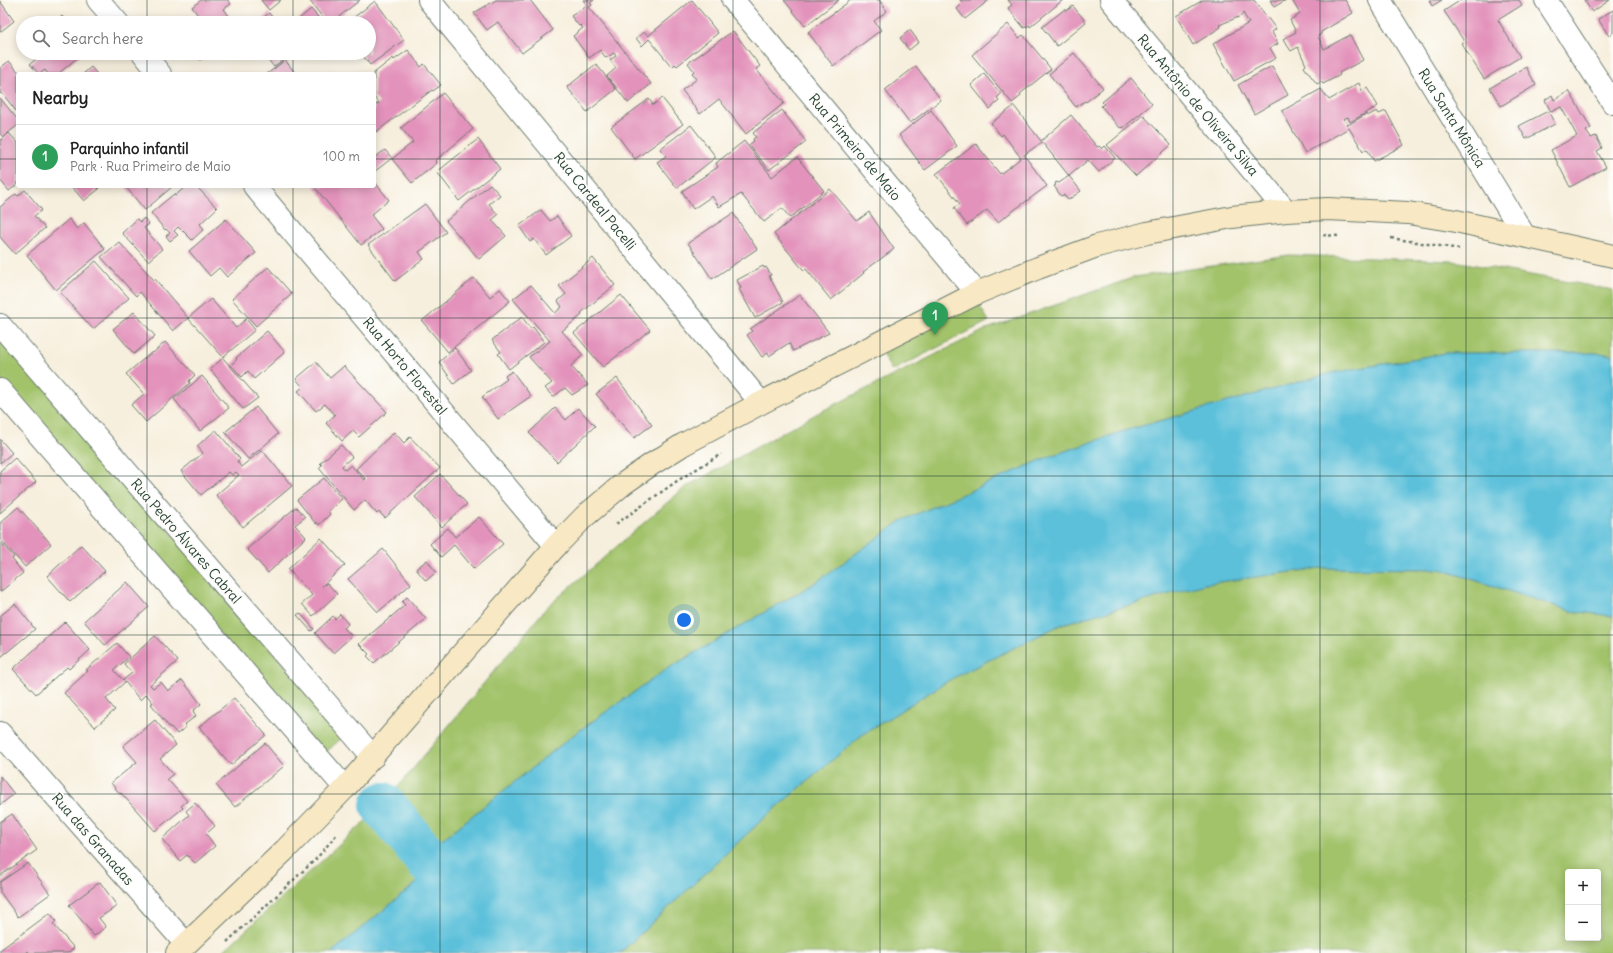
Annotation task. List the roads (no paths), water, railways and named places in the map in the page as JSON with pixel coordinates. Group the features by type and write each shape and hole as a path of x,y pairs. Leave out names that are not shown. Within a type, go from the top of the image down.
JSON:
{"street":[{"path":"98,0 112,16"},
{"name":"Rua Cardeal Pacelli","path":"429,0 761,403"},
{"name":"Rua Primeiro de Maio","path":"733,0 977,294"},
{"name":"Rua Antônio de Oliveira Silva","path":"1111,0 1286,210"},
{"name":"Rua Santa Mônica","path":"1380,0 1524,235"},
{"path":"1546,0 1613,103"},
{"path":"149,60 158,72"},
{"name":"Rua Horto Florestal","path":"256,188 556,546"},
{"path":"182,949 286,850 345,788 556,546 584,517 623,484 684,444 761,403 977,294 1038,268 1098,246 1188,224 1286,210 1328,209 1408,213 1524,235 1613,256"},
{"name":"Rua Pedro Álvares Cabral","path":"0,325 373,756"},
{"path":"0,390 345,788"},
{"name":"Rua das Granadas","path":"0,733 182,949"}],"water":[{"path":"1446,353 1600,353 1613,355 1613,616 1571,611 1440,569 1320,568 1205,584 1062,624 951,679 862,735 763,819 620,953 331,953 424,877 388,822 401,813 438,843 576,733 667,669 815,583 901,521 1048,457 1124,431 1331,373"}],"waterway":[{"path":"383,805 434,867"}],"place":[{"name":"Parquinho infantil","path":"935,335"}]}
